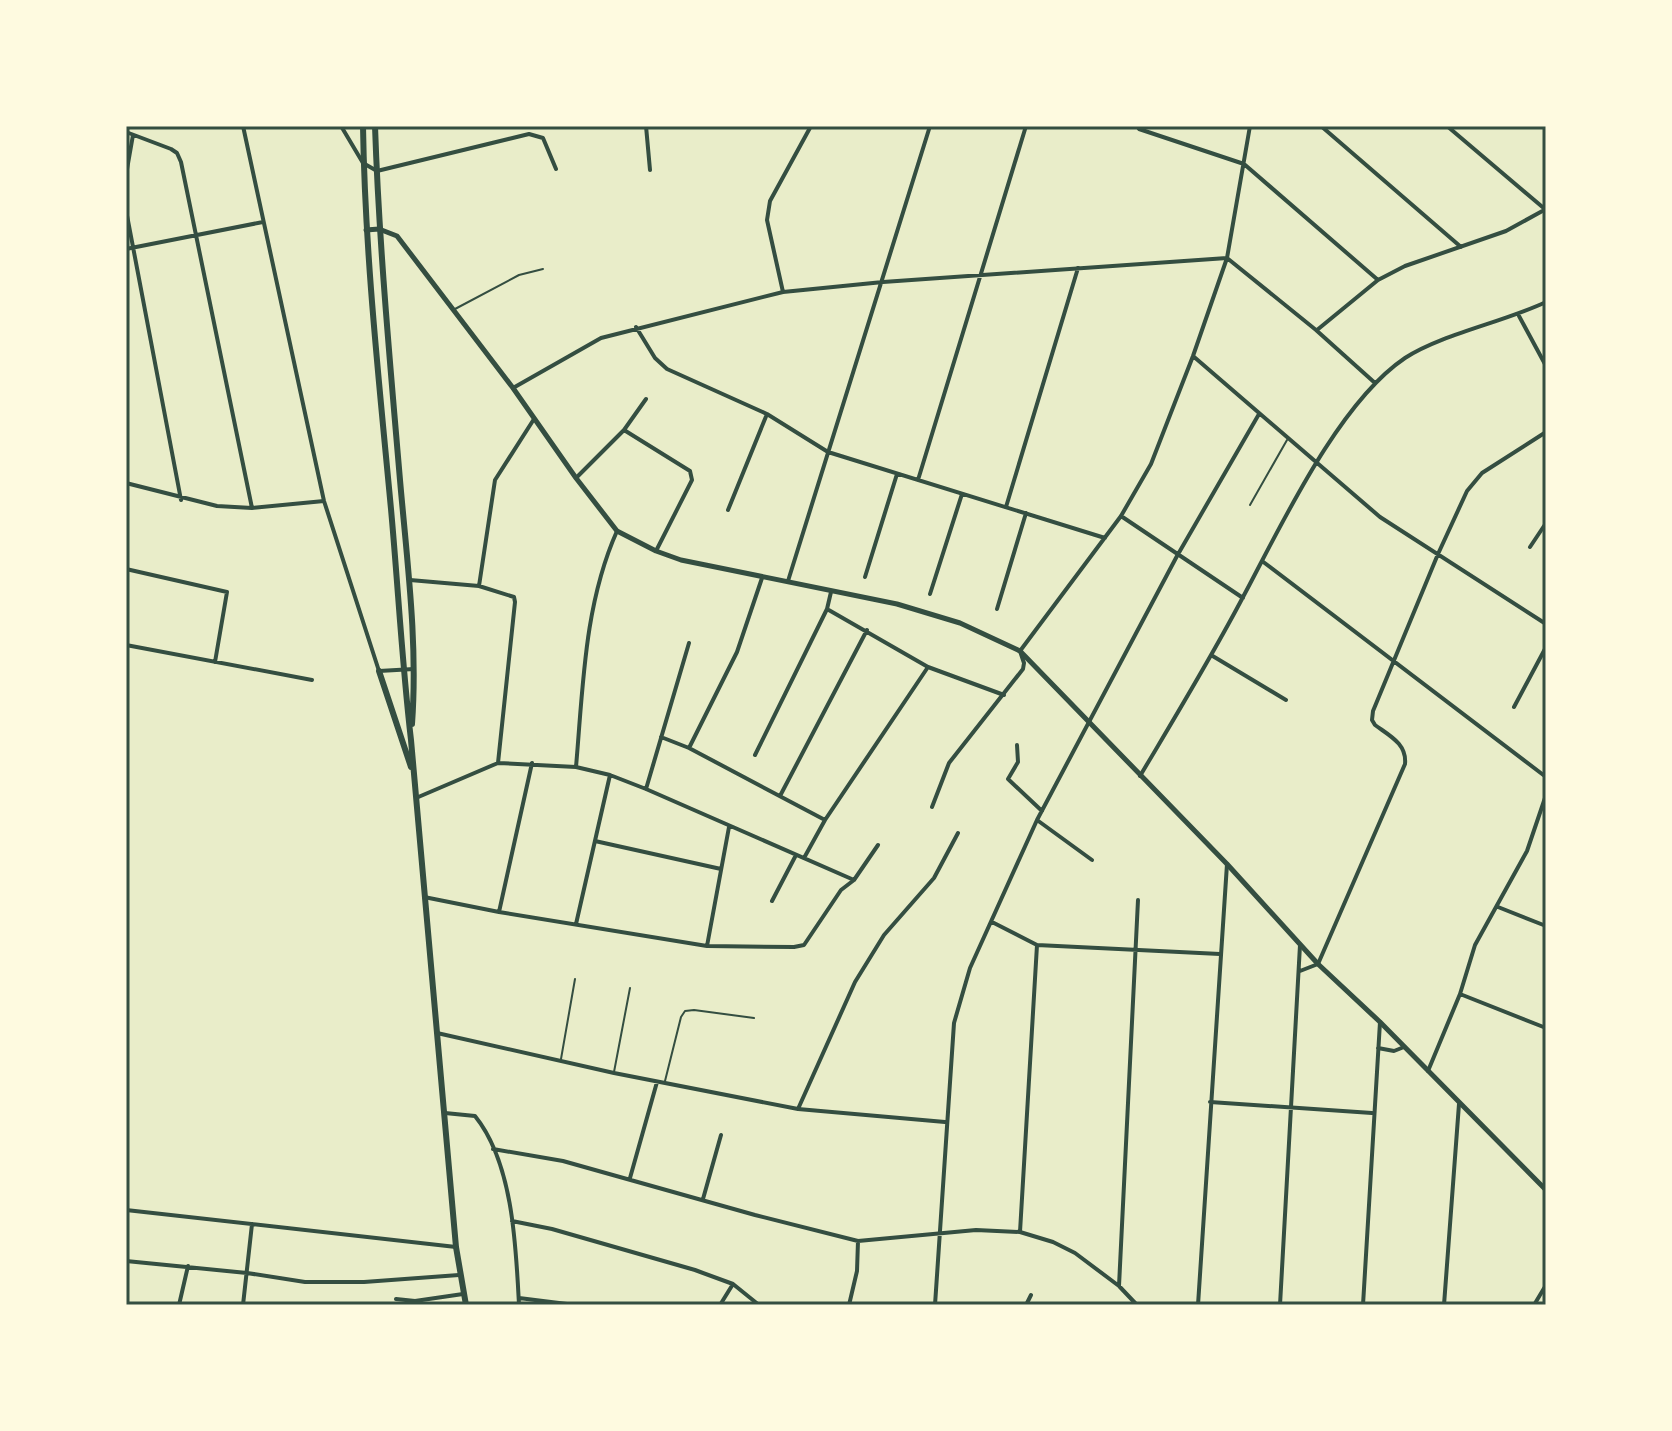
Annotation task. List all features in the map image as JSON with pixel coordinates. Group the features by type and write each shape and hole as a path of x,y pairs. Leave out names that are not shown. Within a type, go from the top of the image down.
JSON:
{"main road":[{"path":"363,126 366,230 403,669 456,1247 466,1305"},
{"path":"375,126 379,229 409,580 414,669 411,740"},
{"path":"379,671 414,774"}],"street":[{"path":"243,126 324,501 379,671 414,669"},
{"path":"341,126 363,163 377,171 529,134 543,138 556,169"},
{"path":"646,126 650,170"},
{"path":"783,292 767,220 770,201 811,126"},
{"path":"787,583 930,126"},
{"path":"918,480 1026,126"},
{"path":"1137,126 1244,164 1378,280"},
{"path":"1020,651 1121,516 1151,464 1227,258 1250,126"},
{"path":"1321,126 1461,247"},
{"path":"1316,330 1378,280 1405,266 1506,231 1546,209 1447,126"},
{"path":"126,132 177,153 197,236 252,508"},
{"path":"126,175 133,135"},
{"path":"126,210 129,248 181,500"},
{"path":"129,248 263,222"},
{"path":"366,230 379,229 397,236 617,531 681,560 897,604 960,623 1020,651 1227,864 1318,964 1380,1022 1546,1190"},
{"path":"513,388 601,338 783,292 1227,258 1316,330 1375,383"},
{"path":"1006,507 1078,268"},
{"path":"1140,776 1316,464 1375,383 1406,357 1546,302"},
{"path":"1518,315 1546,366"},
{"path":"636,327 655,358 667,369 767,414 828,452 1105,538"},
{"path":"1193,356 1380,517 1546,624"},
{"path":"576,478 624,430 646,399"},
{"path":"728,510 767,414"},
{"path":"936,1305 945,1122 954,1023 970,968 1037,820 1177,556 1259,414"},
{"path":"479,586 495,480 534,419"},
{"path":"624,430 692,475 656,551"},
{"path":"1300,971 1318,964 1405,764 1403,747 1372,720 1375,703 1438,554 1474,480 1546,432"},
{"path":"865,577 897,474"},
{"path":"126,483 181,500 217,506 252,508 324,501"},
{"path":"930,594 962,494"},
{"path":"997,609 1026,513"},
{"path":"1121,516 1243,598"},
{"path":"1530,547 1546,523"},
{"path":"576,767 588,633 606,555 617,531"},
{"path":"1262,561 1546,777"},
{"path":"126,569 227,592 215,662"},
{"path":"689,748 737,652 762,578"},
{"path":"409,580 479,586 510,594 515,602 498,763"},
{"path":"755,755 827,609 831,592"},
{"path":"827,609 928,667 1004,695"},
{"path":"780,796 867,630"},
{"path":"646,789 689,643"},
{"path":"126,645 312,680"},
{"path":"1514,707 1546,647"},
{"path":"932,807 949,763 1023,669 1020,651"},
{"path":"1211,655 1286,700"},
{"path":"804,858 825,820 928,667"},
{"path":"661,737 689,748 825,820"},
{"path":"1017,745 1018,762 1008,779 1042,811"},
{"path":"416,798 498,763 576,767 610,775 646,789 854,880"},
{"path":"499,912 532,763"},
{"path":"576,924 610,775"},
{"path":"1428,1071 1460,994 1475,945 1527,851 1546,795"},
{"path":"1037,820 1092,860"},
{"path":"707,946 729,827"},
{"path":"798,1109 855,982 884,935 934,878 958,833"},
{"path":"595,841 721,869"},
{"path":"424,897 707,946 804,945 841,890 854,880 878,845"},
{"path":"772,901 796,855"},
{"path":"1198,1305 1227,864"},
{"path":"1119,1286 1138,900"},
{"path":"1498,907 1546,926"},
{"path":"991,922 1037,945 1220,954"},
{"path":"1280,1305 1300,943"},
{"path":"1020,1232 1037,945"},
{"path":"1460,994 1546,1028"},
{"path":"1363,1305 1372,1113 1380,1022"},
{"path":"437,1033 614,1073 798,1109 945,1122"},
{"path":"1378,1048 1394,1051 1404,1047"},
{"path":"630,1178 657,1082"},
{"path":"1210,1102 1372,1113"},
{"path":"1444,1305 1459,1104"},
{"path":"443,1113 475,1116 493,1149 512,1221 519,1305"},
{"path":"703,1200 721,1135"},
{"path":"493,1149 563,1161 858,1241 976,1230 1020,1232 1053,1242 1075,1253 1119,1286 1137,1305"},
{"path":"126,1210 456,1247"},
{"path":"512,1221 552,1229 695,1270 733,1284 759,1305"},
{"path":"243,1305 252,1224"},
{"path":"849,1305 857,1271 858,1241"},
{"path":"126,1261 314,1282 364,1282 459,1275"},
{"path":"179,1305 188,1266"},
{"path":"720,1305 733,1284"},
{"path":"1534,1305 1546,1285"},
{"path":"396,1299 415,1301 463,1294"},
{"path":"1026,1305 1031,1295"},
{"path":"519,1298 575,1305"}],"lane":[{"path":"454,309 519,275 543,269"},
{"path":"1250,505 1288,439"},
{"path":"561,1060 575,979"},
{"path":"614,1073 630,988"},
{"path":"664,1083 685,1011 754,1018"}]}
